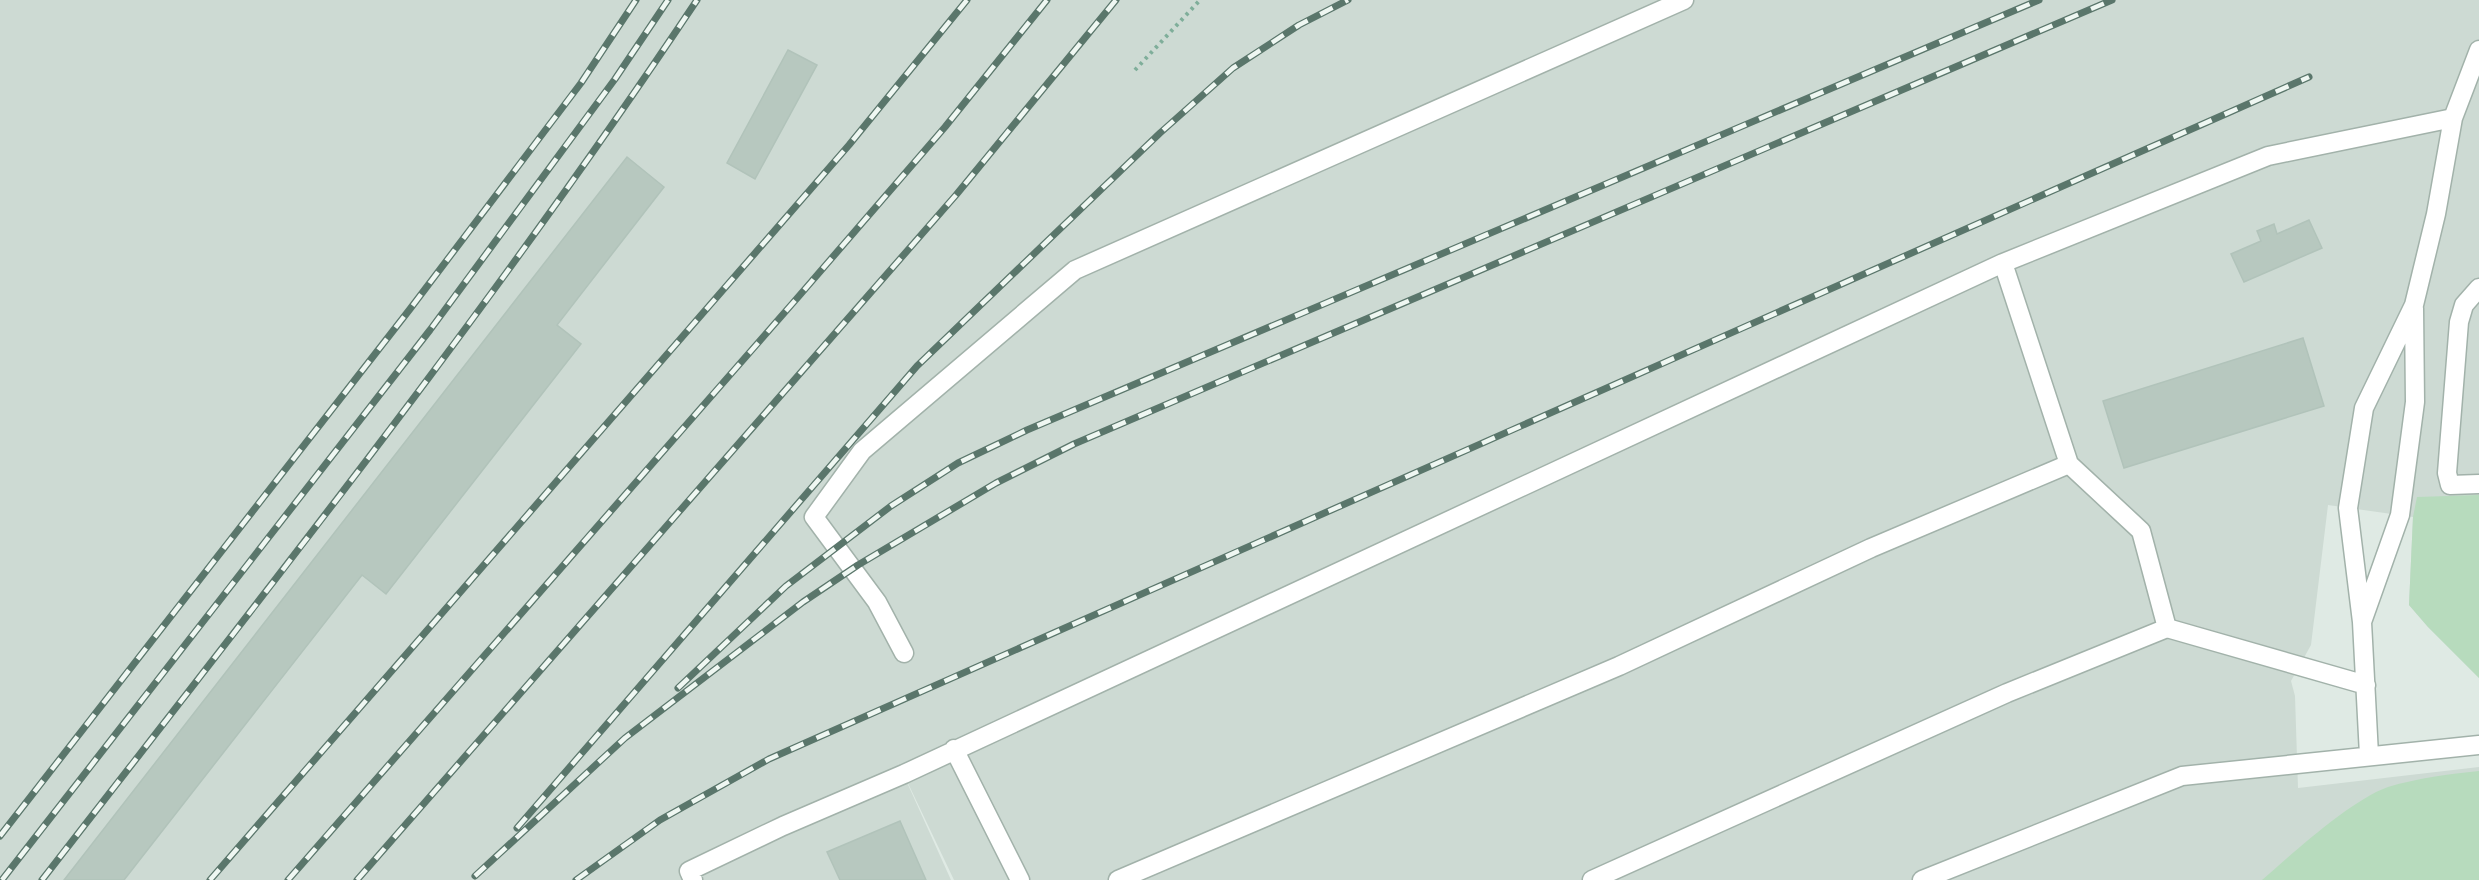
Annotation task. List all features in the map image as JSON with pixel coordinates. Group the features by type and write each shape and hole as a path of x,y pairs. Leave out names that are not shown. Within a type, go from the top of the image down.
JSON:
{"street":[{"path":"904,653 877,602 814,517 862,451 1075,270 1684,0"},
{"path":"2369,755 2362,622 2348,508 2364,408 2414,304 2436,214 2453,118 2479,50"},
{"path":"693,880 689,871 783,826 904,774 2003,263 2268,156 2453,118"},
{"path":"2003,263 2069,464 2141,531 2167,628"},
{"path":"2479,288 2464,304 2459,322 2447,473 2450,485 2479,484"},
{"path":"2362,622 2402,505 2415,402 2414,304"},
{"path":"1118,880 1619,666 1871,548 2069,464"},
{"path":"1592,880 1996,698 2167,628 2366,686"},
{"path":"1922,880 2182,776 2479,745"},
{"path":"954,750 1020,880"}],"path":[{"path":"1135,70 1200,0"}],"shaded area":[{"path":"0,0 2479,0 2479,678 2409,605 2413,517 2328,505 2311,645 2291,681 2295,696 2298,788 2479,767 2479,880 954,880 896,758 951,880 0,880"}],"green space":[{"path":"2479,495 2479,678 2409,605 2413,517 2417,497"},
{"path":"2479,771 2479,880 2262,880 2323,828 2373,794 2411,781"}],"building":[{"path":"788,50 817,65 755,179 727,163"},
{"path":"627,157 664,187 557,325 581,344 386,594 362,575 124,880 64,880"},
{"path":"2309,220 2322,248 2244,282 2231,254 2261,241 2257,231 2274,224 2277,234"},
{"path":"2303,338 2324,406 2124,468 2103,401"},
{"path":"900,821 926,880 840,880 827,852"}],"railway":[{"path":"0,836 410,309 581,83 636,0"},
{"path":"2,880 430,330 615,79 668,0"},
{"path":"42,880 294,555 460,336 541,226 697,0"},
{"path":"210,880 849,145 967,0"},
{"path":"288,880 945,127 1047,0"},
{"path":"357,880 956,195 1116,0"},
{"path":"517,828 917,366 1160,133 1233,68 1299,25 1348,0"},
{"path":"678,688 786,586 891,506 958,463 1027,430 2039,0"},
{"path":"475,876 625,738 803,602 858,565 996,483 1074,444 2112,0"},
{"path":"576,880 660,820 769,759 2309,77"}]}
